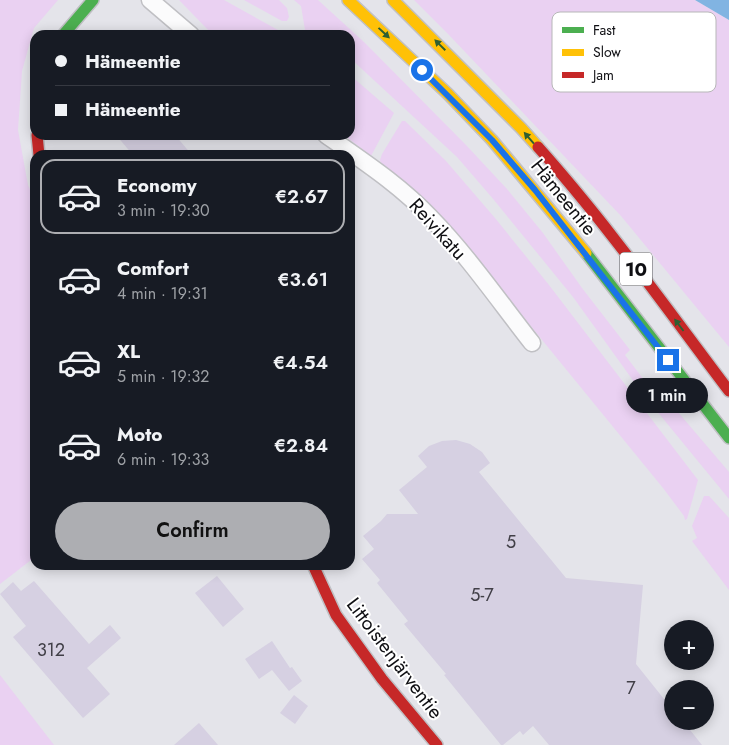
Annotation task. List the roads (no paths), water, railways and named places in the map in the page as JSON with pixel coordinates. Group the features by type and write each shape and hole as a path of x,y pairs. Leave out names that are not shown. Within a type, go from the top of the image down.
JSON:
{"main road":[{"path":"66,30 93,0"},
{"name":"Hämeentie","path":"348,0 448,94 492,140 587,255 729,438"},
{"name":"Hämeentie","path":"393,0 508,114 562,174 729,391"},
{"path":"63,30 68,11"},
{"path":"709,364 729,375"},
{"name":"Littoistenjärventie","path":"315,570 336,615 382,679 437,745"}],"street":[{"path":"150,0 186,30"},
{"name":"Reivikatu","path":"333,140 347,150"},
{"name":"Reivikatu","path":"355,156 399,188 430,217 452,241 532,343"}],"water":[{"path":"695,0 729,0 729,20"}]}
